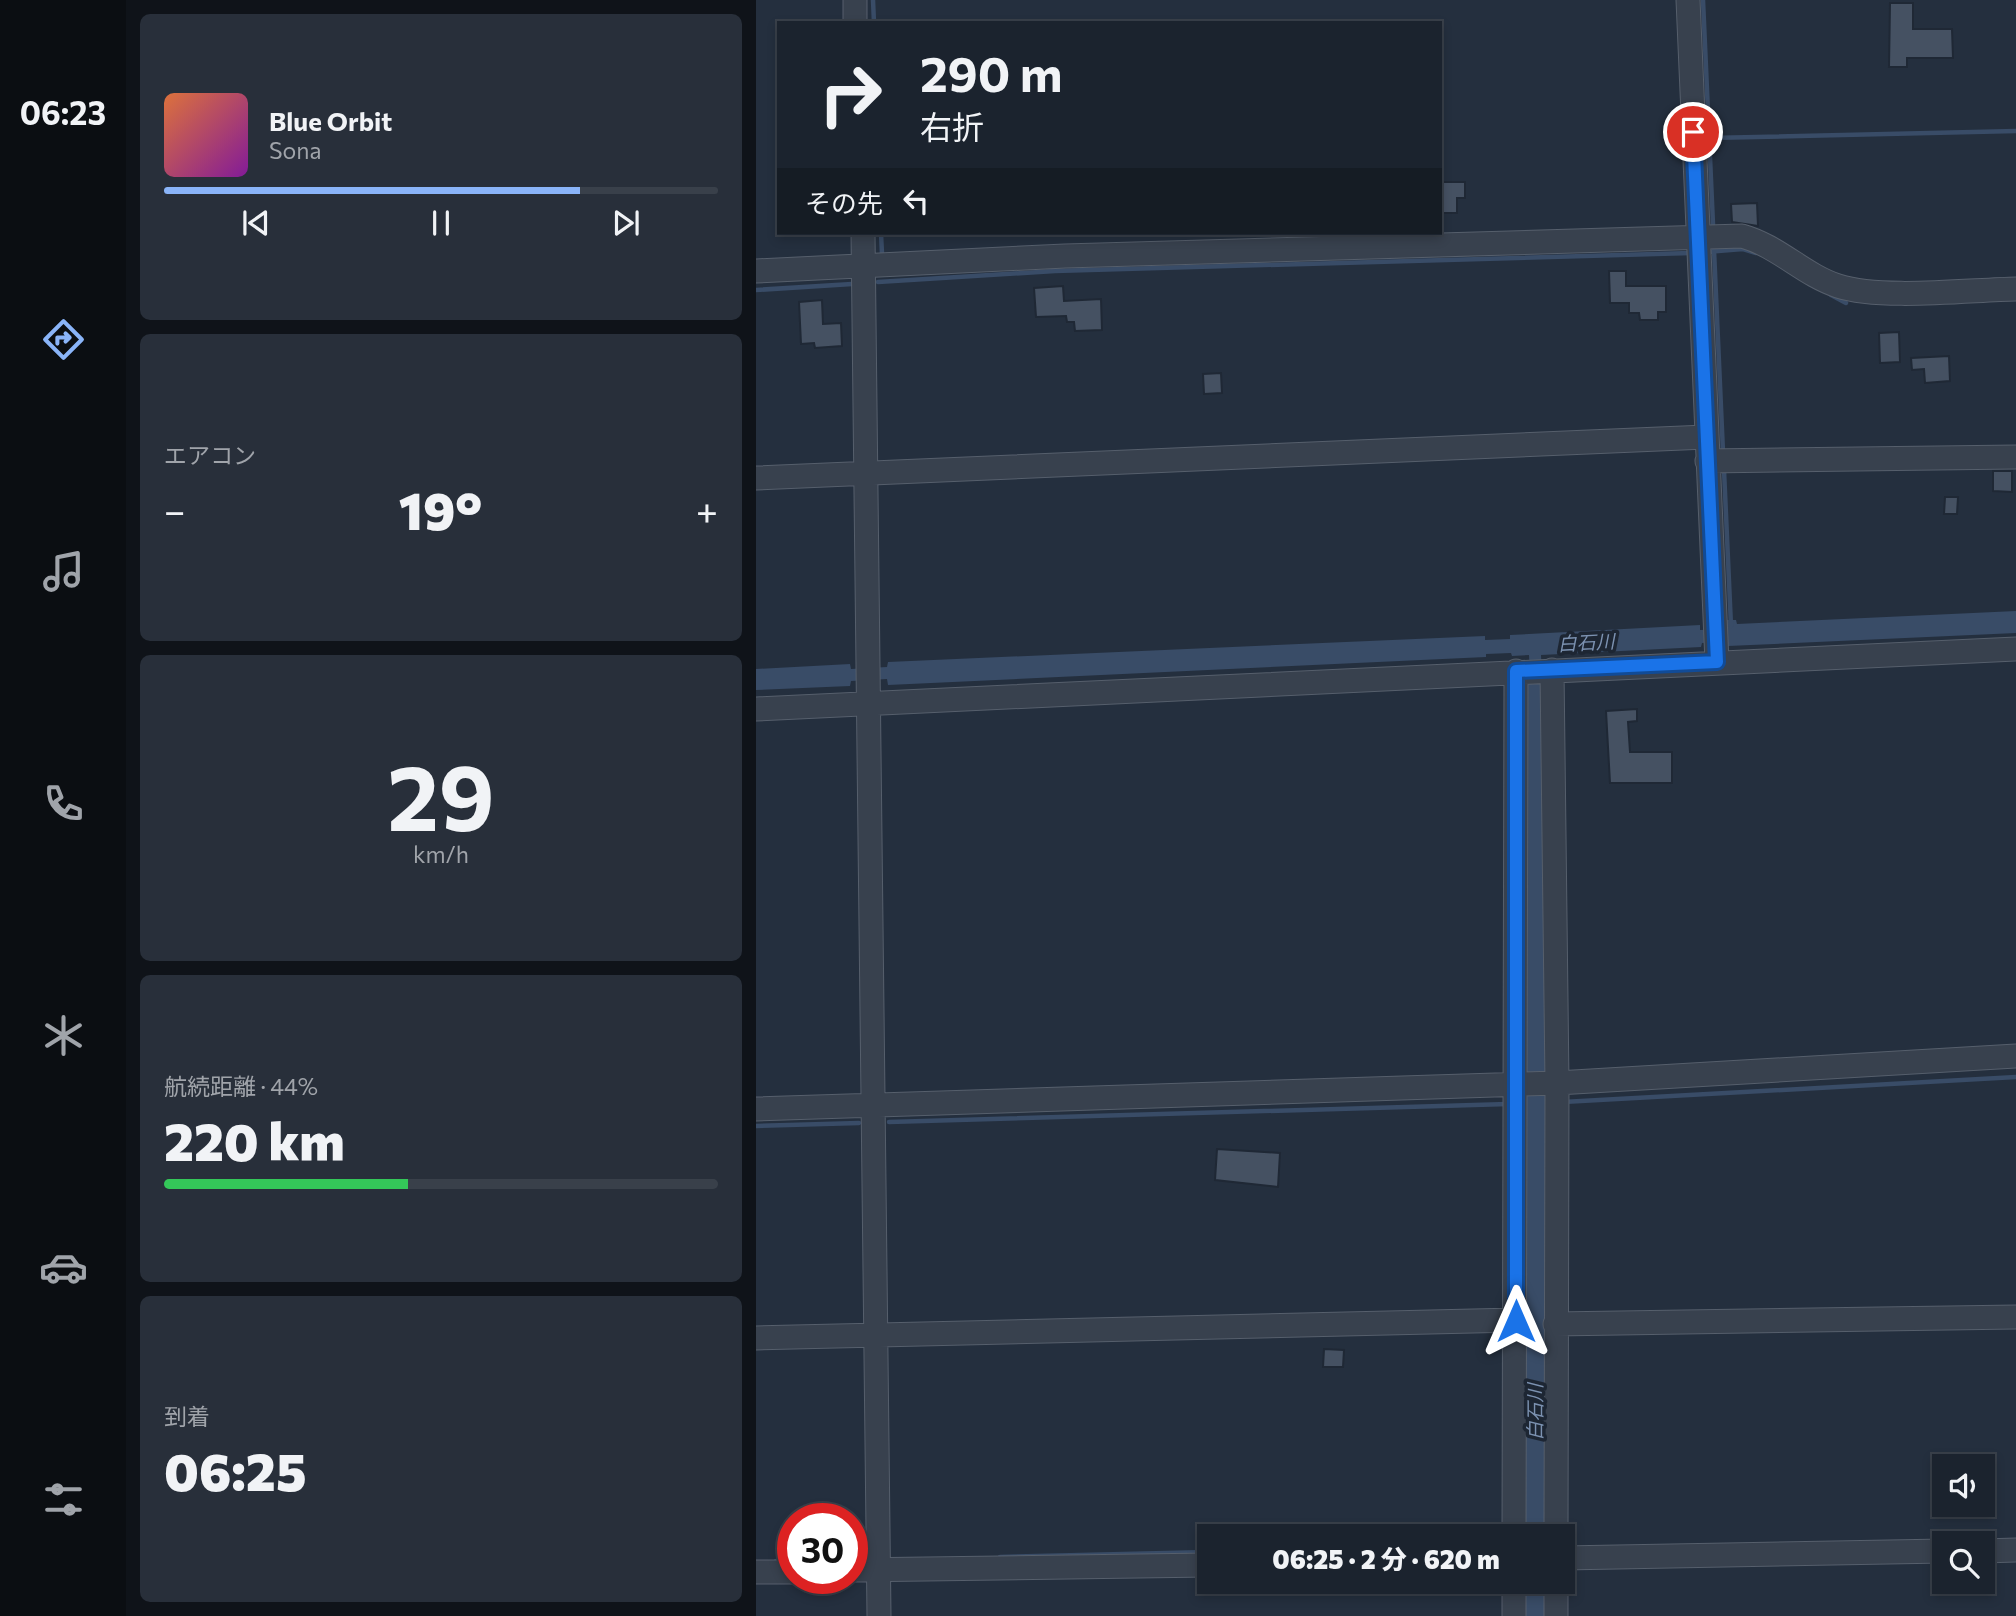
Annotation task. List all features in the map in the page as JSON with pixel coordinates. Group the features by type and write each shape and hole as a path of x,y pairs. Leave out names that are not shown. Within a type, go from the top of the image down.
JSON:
{"street":[{"path":"855,0 855,21"},
{"path":"1688,0 1716,645"},
{"path":"863,235 879,1616"},
{"path":"756,271 864,265 1698,248 1742,236 1765,243 1834,285 1860,292 2016,289"},
{"path":"756,478 1706,437"},
{"path":"1707,461 2016,457"},
{"path":"756,709 869,695 1535,671 1716,645 2016,649"},
{"path":"1535,671 1556,1093 1556,1524"},
{"path":"1514,1524 1517,1093 1535,671"},
{"path":"756,1109 1556,1093 2016,1056"},
{"path":"1555,1324 2016,1317"},
{"path":"756,1338 1516,1321"},
{"path":"1995,1551 2016,1550"},
{"path":"1575,1558 1932,1551"},
{"path":"868,1570 1197,1565"},
{"path":"756,1572 777,1572"},
{"path":"1514,1594 1514,1616"},
{"path":"1556,1594 1556,1616"}],"water":[{"name":"白石川","path":"2016,611 2016,633 1728,646 1728,642 1702,643 1701,647 1541,655 1542,679 1545,679 1546,1524 1526,1524 1526,679 1530,679 1529,655 1486,654 1486,657 888,685 887,679 851,681 850,686 756,690 756,669 850,664 851,669 887,667 888,662 1485,636 1485,640 1510,639 1510,635 1700,625 1700,630 1727,629 1727,620 1736,620 1737,624"},
{"path":"1526,1594 1546,1594 1546,1616 1526,1616"}],"building":[{"path":"1890,3 1913,3 1913,29 1952,29 1953,58 1907,58 1907,67 1889,67"},
{"path":"1442,182 1465,182 1465,198 1457,198 1457,213 1442,213"},
{"path":"1757,203 1758,226 1732,222 1731,204"},
{"path":"1609,271 1626,271 1626,286 1666,286 1666,312 1658,312 1658,320 1640,320 1639,313 1629,313 1629,303 1610,303"},
{"path":"1063,286 1064,301 1101,299 1102,330 1075,331 1074,322 1067,322 1066,316 1036,317 1034,288"},
{"path":"822,300 823,324 841,323 842,346 815,348 814,343 801,344 799,302"},
{"path":"1899,332 1900,362 1880,363 1879,333"},
{"path":"1949,356 1950,381 1925,383 1924,369 1912,370 1911,358"},
{"path":"1221,373 1222,393 1204,394 1203,374"},
{"path":"1993,471 2012,471 2012,492 1993,491"},
{"path":"1945,497 1958,497 1957,514 1944,514"},
{"path":"1637,709 1637,721 1628,722 1630,752 1672,752 1672,783 1610,783 1606,711"},
{"path":"1217,1149 1280,1153 1278,1187 1215,1180"},
{"path":"1324,1349 1344,1350 1343,1367 1323,1367"}],"waterway":[{"path":"873,0 874,21"},
{"path":"1703,0 1713,224"},
{"path":"1709,138 2016,131"},
{"path":"881,235 882,254"},
{"path":"1706,252 1743,249 1756,253"},
{"path":"1714,250 1723,452"},
{"path":"878,282 1055,271 1691,253"},
{"path":"756,290 852,284"},
{"path":"1831,295 1846,303"},
{"path":"1724,470 1731,626"},
{"path":"1563,1102 2016,1077"},
{"path":"889,1122 1508,1104"},
{"path":"756,1126 859,1123"},
{"path":"1000,1557 1197,1552"}],"route":[{"path":"1516,1321 1516,671 1717,662 1693,132"}]}
